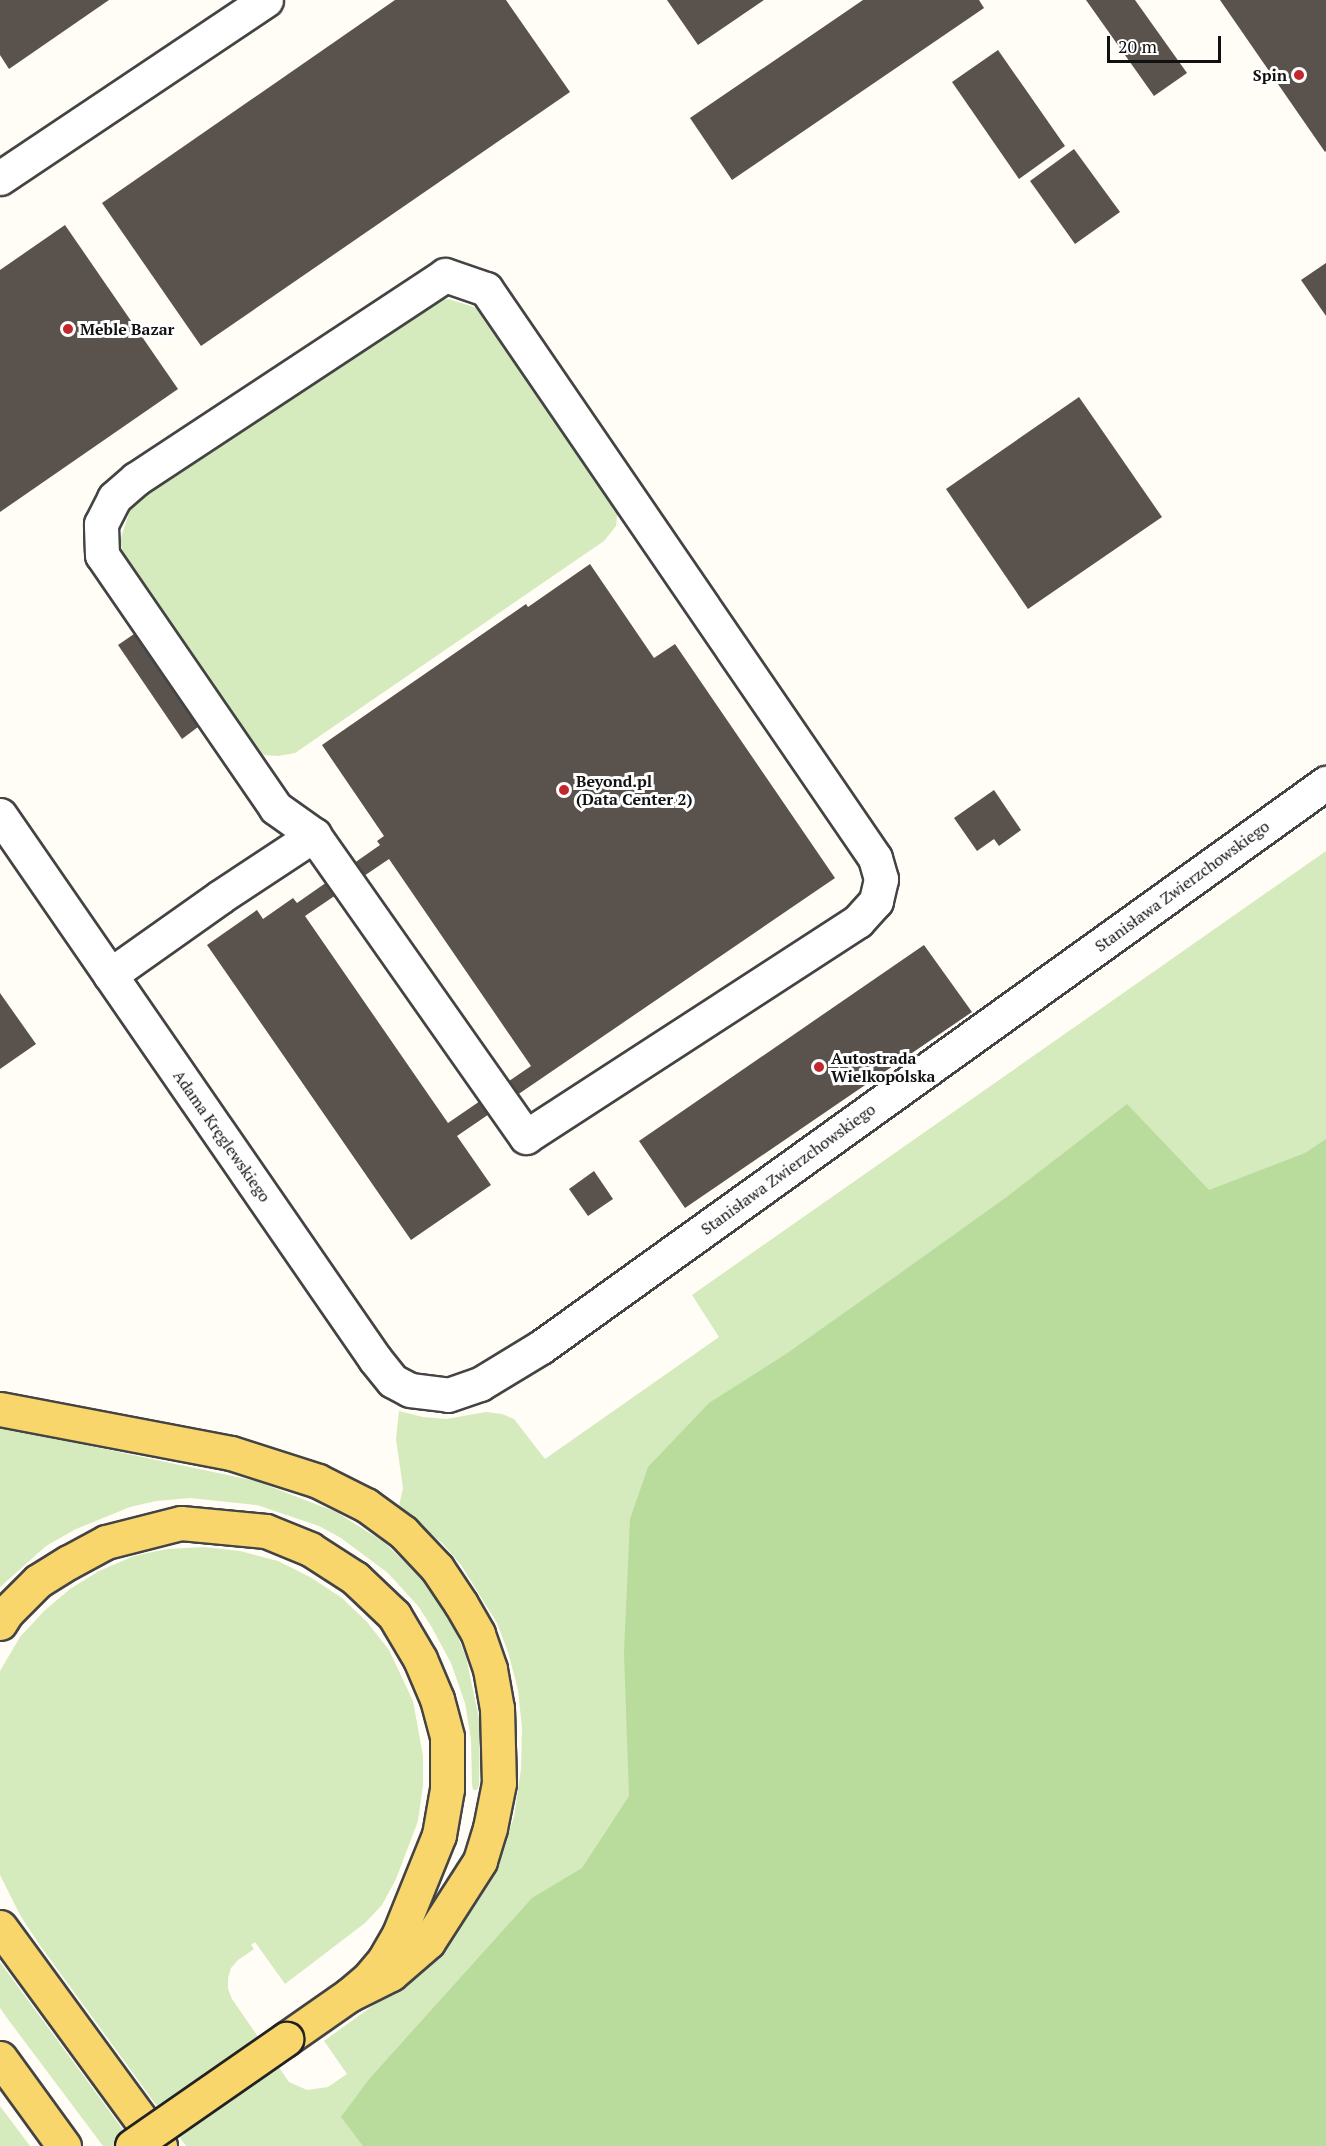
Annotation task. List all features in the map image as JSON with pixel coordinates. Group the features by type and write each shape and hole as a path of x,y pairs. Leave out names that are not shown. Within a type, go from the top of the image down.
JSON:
{"main road":[{"path":"0,1409 231,1453 318,1480 366,1505 403,1532 437,1568 461,1604 478,1634 490,1669 497,1708 499,1783 490,1828 480,1861 428,1942 391,1974 349,1995 132,2146"},
{"path":"0,1623 7,1612 38,1581 69,1562 106,1542 181,1523 266,1531 310,1549 355,1578 394,1615 420,1659 437,1699 447,1737 447,1789 439,1834 399,1934 378,1967 349,1995"},
{"path":"0,1927 160,2146"},
{"path":"0,2058 64,2146"}],"street":[{"path":"0,178 266,0"},
{"path":"445,275 486,289 875,858 881,879 876,901 858,921 526,1137 314,835 276,808 118,581 102,555 101,524 114,498 136,479 445,275"},
{"name":"Stanisława Zwierzchowskiego","path":"480,1384 541,1347 1326,783"},
{"name":"Adama Kręglewskiego","path":"0,815 375,1359 393,1381 410,1390 428,1394 456,1393 480,1384"},
{"path":"111,975 220,897 314,835"}],"green space":[{"path":"448,299 474,307 495,323 618,507 616,526 604,541 295,753 278,756 264,755 248,744 128,574 120,541 130,510 145,491 421,305"},
{"path":"1326,851 1326,2146 186,2146 39,1944 20,1915 0,1875 0,1671 20,1637 44,1611 70,1589 99,1571 134,1556 167,1549 204,1547 240,1551 278,1561 310,1577 342,1598 367,1622 389,1650 413,1701 423,1756 423,1785 418,1821 396,1879 382,1905 365,1923 285,1984 255,1942 251,1945 254,1949 231,1968 228,1978 228,1989 232,1999 289,2082 307,2090 328,2087 347,2074 324,2041 404,1983 459,1927 482,1895 502,1853 514,1817 521,1769 522,1728 518,1690 508,1652 497,1623 461,1565 443,1544 399,1506 403,1488 396,1439 399,1411 423,1417 446,1419 486,1412 502,1414 514,1419 545,1459 719,1337 692,1295"},
{"path":"1127,1104 1209,1190 1305,1153 1326,1139 1326,2146 363,2146 341,2117 370,2078 532,1898 582,1868 629,1796 624,1653 630,1519 648,1467 709,1403 786,1354 906,1269 1008,1196"},
{"path":"0,1427 256,1481 336,1512 384,1542 427,1584 455,1630 466,1657 480,1723 477,1790 473,1790 472,1784 471,1740 465,1703 451,1663 431,1626 418,1606 388,1573 341,1538 319,1526 257,1505 190,1498 156,1501 130,1507 76,1529 46,1546 0,1587"},
{"path":"0,1962 135,2146 103,2146 10,2022 0,2008"},
{"path":"0,2106 30,2146 0,2146"}],"building":[{"path":"0,0 109,0 9,69 0,55"},
{"path":"395,0 506,0 570,92 201,346 102,203"},
{"path":"667,0 764,0 698,45"},
{"path":"863,0 979,0 984,8 732,180 690,118"},
{"path":"1086,0 1135,0 1187,73 1154,96"},
{"name":"Spin","path":"1220,0 1326,0 1325,152"},
{"path":"998,50 1065,146 1019,179 952,82"},
{"path":"1074,149 1120,212 1075,244 1030,181"},
{"name":"Meble Bazar","path":"65,225 178,389 0,512 0,270"},
{"path":"1326,263 1326,316 1301,280"},
{"path":"1079,397 1162,517 1028,609 946,489"},
{"name":"Beyond.pl (Data Center 2)","path":"590,564 654,658 675,644 835,878 457,1136 491,1185 411,1240 207,945 257,910 263,919 293,898 297,903 380,845 377,841 384,836 322,745 526,604 528,607","holes":["389,859 531,1066 448,1123 305,916"]},
{"path":"134,634 198,727 182,739 118,645"},
{"path":"994,790 1021,830 999,846 994,839 977,851 954,818"},
{"name":"Autostrada Wielkopolska","path":"924,945 972,1012 685,1208 639,1141"},
{"path":"0,993 36,1044 0,1069"},
{"path":"594,1171 613,1199 588,1216 569,1189"}],"place":[{"name":"Spin","path":"1299,75"},
{"name":"Meble Bazar","path":"68,329"},
{"name":"Beyond.pl (Data Center 2)","path":"564,790"},
{"name":"Autostrada Wielkopolska","path":"819,1067"}]}
